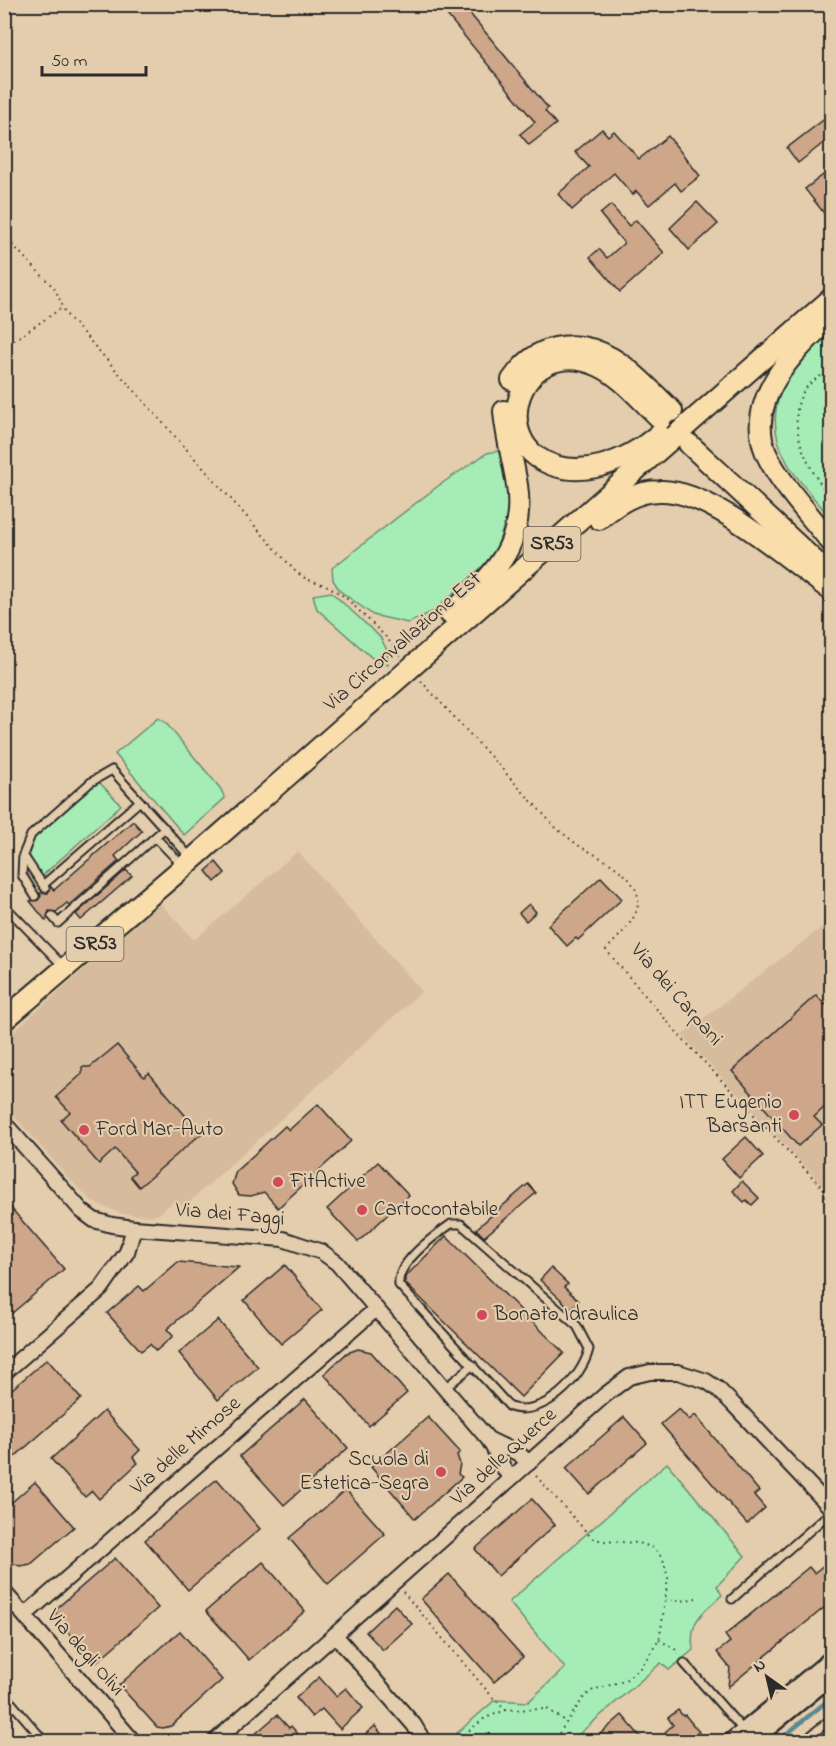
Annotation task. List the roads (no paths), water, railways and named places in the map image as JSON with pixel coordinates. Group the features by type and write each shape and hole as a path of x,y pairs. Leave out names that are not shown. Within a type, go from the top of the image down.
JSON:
{"main road":[{"name":"Via Circonvallazione Est","path":"4,1020 188,863 386,688 407,665 437,643 831,298"},
{"path":"831,316 799,350 774,382 766,396 760,422 763,442 771,463 831,543"},
{"path":"407,665 430,633 491,575 513,540 518,520 518,499 507,436 505,404 511,382 527,362 542,352 561,347 576,346 598,350 619,362 667,415 611,373 599,366 577,359 559,360 534,373 521,391 517,408 517,420 522,436 537,457 558,467 585,468 608,463 641,448 754,352 810,317"},
{"path":"831,559 694,440 831,577"},
{"path":"437,643 530,577 615,506 638,494 652,491 674,491 704,501 739,522 831,591"}],"street":[{"name":"Via dei Faggi","path":"4,1123 82,1212 94,1220 134,1228 283,1239 322,1252 337,1263 484,1434 494,1447 505,1472 511,1478"},
{"path":"4,1373 101,1289 127,1252 134,1228"},
{"name":"Via delle Mimose","path":"25,1615 376,1309"},
{"name":"Via delle Querce","path":"214,1742 511,1478 530,1468 625,1380 650,1372 671,1371 693,1375 718,1389 831,1510"},
{"name":"Via dei Faggi","path":"484,1434 493,1442 519,1454 530,1468"},
{"name":"Via degli Olivi","path":"4,1592 134,1742"},
{"path":"335,1635 414,1725 424,1742"},
{"path":"744,1738 831,1659"},
{"path":"744,1738 831,1675"}],"lane":[{"path":"35,896 23,880 21,867 31,835 91,782 109,771 114,772 165,828 188,863"},
{"path":"23,855 44,887 140,801"},
{"path":"52,916 58,923 165,828"},
{"path":"153,839 158,840 188,863"},
{"path":"4,905 66,969"},
{"path":"62,907 68,914"},
{"path":"452,1224 461,1224 577,1326 590,1349 586,1362 562,1391 538,1408 520,1410 510,1407 473,1365 399,1286 398,1279 402,1269 416,1253 452,1224"},
{"path":"444,1389 473,1365"},
{"path":"732,1599 831,1510"},
{"path":"684,1663 744,1738"},
{"path":"4,1694 45,1742"},
{"path":"803,1742 831,1720"},
{"path":"808,1742 831,1720"},
{"path":"825,1742 831,1737"}],"waterway":[{"path":"777,1742 832,1697"}],"place":[{"name":"ITT Eugenio Barsanti","path":"794,1115"},
{"name":"Ford Mar-Auto","path":"84,1130"},
{"name":"FitActive","path":"278,1182"},
{"name":"Cartocontabile","path":"362,1210"},
{"name":"Bonato Idraulica","path":"482,1315"},
{"name":"Scuola di Estetica-Segra","path":"441,1472"}]}
